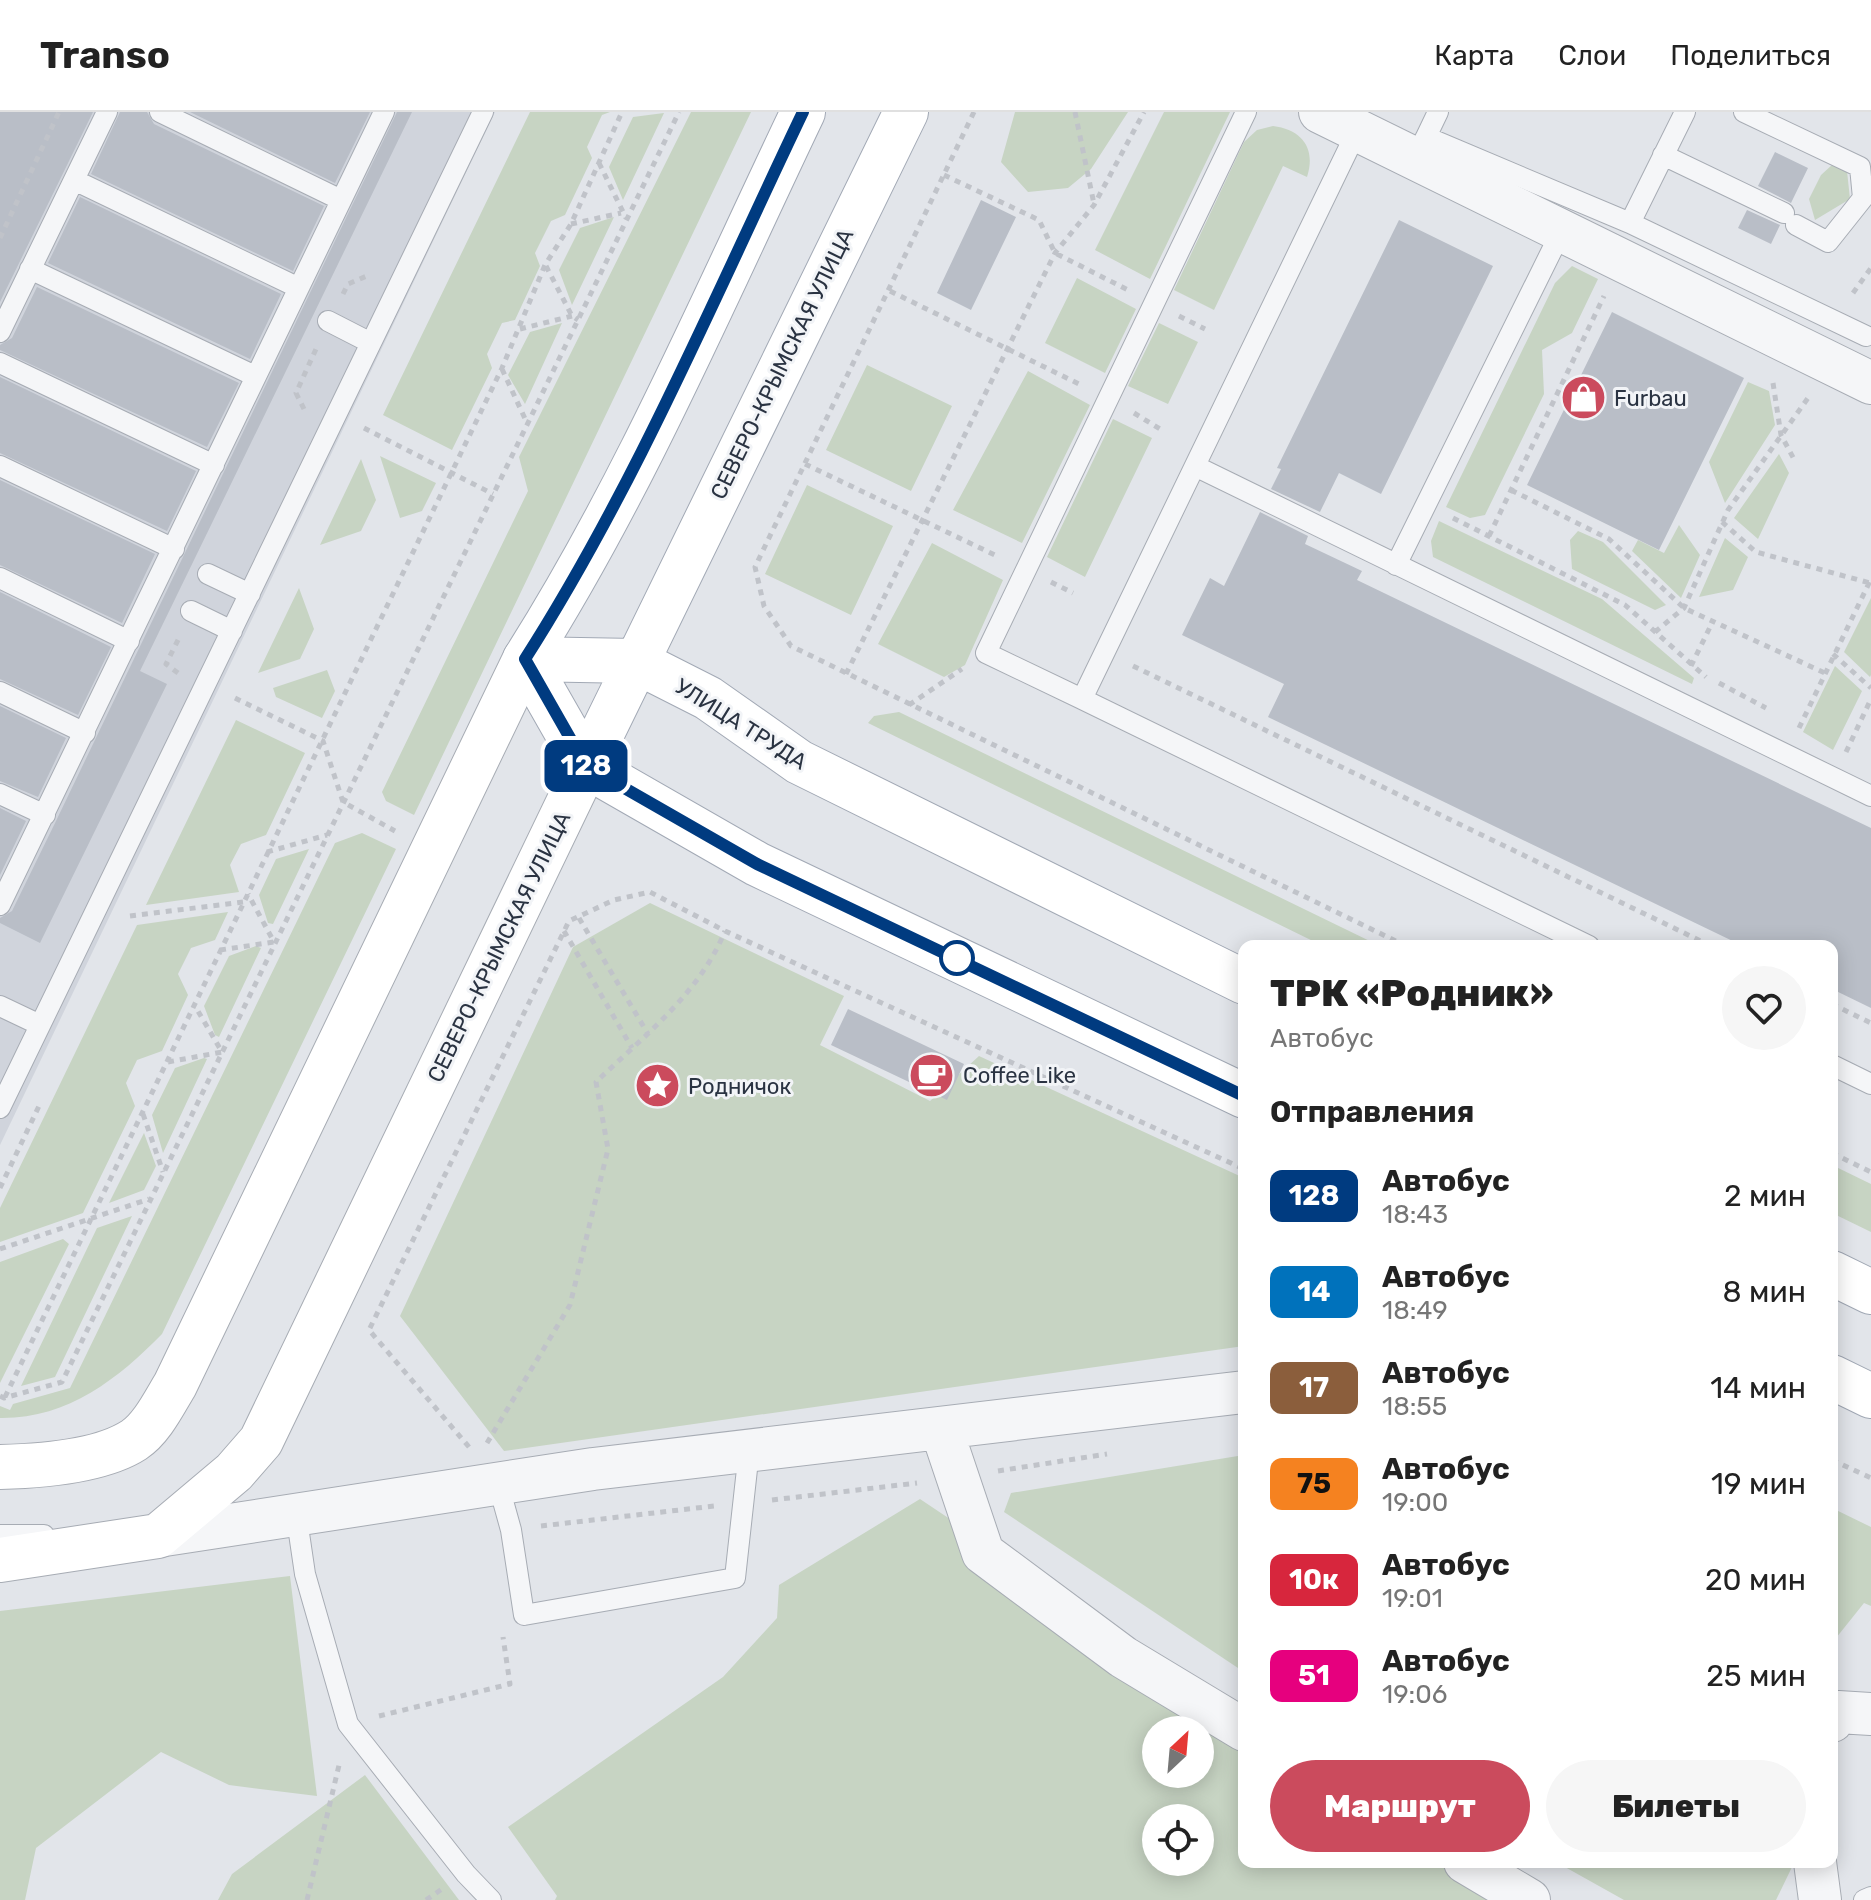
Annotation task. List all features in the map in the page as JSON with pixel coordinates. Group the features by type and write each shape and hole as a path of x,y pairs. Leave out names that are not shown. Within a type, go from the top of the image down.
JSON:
{"main road":[{"path":"1,1466 80,1460 134,1440 153,1420 175,1385 525,659 556,609 631,471 803,112"},
{"name":"СЕВЕРО-КРЫМСКАЯ УЛИЦА","path":"158,1536 234,1472 261,1441 635,661 906,112"},
{"path":"525,659 586,766 757,864 1238,1093"},
{"name":"УЛИЦА ТРУДА","path":"525,659 635,661 708,698 799,762 1238,979"},
{"path":"1838,1276 1871,1292"},
{"path":"0,1560 158,1536"}],"street":[{"path":"1320,112 1357,131 1421,148 1561,232 1871,383"},
{"path":"158,1536 296,1513 487,1462 749,1451 1238,1393"},
{"path":"941,1428 983,1553 1123,1657 1238,1726"},
{"path":"1838,1712 1871,1714"},
{"path":"1475,1868 1529,1900"},
{"path":"1816,1868 1820,1900"}],"lane":[{"path":"0,332 107,112"},
{"path":"160,112 341,200"},
{"path":"0,1108 483,112"},
{"path":"1246,112 986,653 1577,940"},
{"path":"1438,112 1421,148 1616,257 1866,336"},
{"path":"1616,257 1685,112"},
{"path":"1663,155 1790,219 1828,242 1863,198 1860,167 1744,112"},
{"path":"0,905 174,549 381,113"},
{"path":"1082,699 1357,131"},
{"path":"74,180 297,287"},
{"path":"1396,565 1561,232"},
{"path":"30,269 255,376"},
{"path":"328,321 371,343"},
{"path":"0,363 214,465"},
{"path":"0,466 174,549"},
{"path":"1195,466 1871,796"},
{"path":"208,574 250,594"},
{"path":"0,578 129,641"},
{"path":"191,611 232,631"},
{"path":"0,692 85,733"},
{"path":"0,794 45,815"},
{"path":"0,1006 40,1025"},
{"path":"1838,1068 1871,1084"},
{"path":"487,1462 511,1530 524,1615 735,1578 749,1451"},
{"path":"296,1513 305,1574 348,1724 466,1874 491,1900"},
{"path":"0,1535 158,1536"},
{"path":"1864,1900 1871,1897"}],"path":[{"path":"0,238 59,112"},
{"path":"2,1397 323,741 502,368 545,265 571,224 622,112"},
{"path":"974,112 755,567 764,606 791,646 1394,940"},
{"path":"1075,112 1094,205"},
{"path":"846,674 1055,253 1094,205 1144,112"},
{"path":"2,1397 62,1382 493,494 575,318 678,113"},
{"path":"599,163 621,213 627,219"},
{"path":"944,175 1039,220 1055,253 1205,329"},
{"path":"571,224 621,213"},
{"path":"1489,536 1616,257"},
{"path":"545,265 575,318"},
{"path":"1853,293 1871,268"},
{"path":"298,422 304,409 296,393 328,321 348,284 373,273"},
{"path":"890,291 1107,398 1160,429"},
{"path":"520,329 575,318"},
{"path":"502,368 527,423"},
{"path":"1772,381 1781,435 1795,461"},
{"path":"1655,632 1684,608 1722,522 1813,390"},
{"path":"364,428 493,494"},
{"path":"805,464 1073,593"},
{"path":"1511,490 1609,539 1684,608 1825,673"},
{"path":"1425,504 1625,605 1702,676 1757,701 1777,717"},
{"path":"1722,522 1756,552 1870,582 1797,733 1787,725"},
{"path":"179,671 166,664 191,611"},
{"path":"1691,666 1713,621"},
{"path":"1105,652 1699,940"},
{"path":"909,705 986,653"},
{"path":"1833,654 1871,688"},
{"path":"235,698 323,741 343,802 405,837"},
{"path":"1842,760 1871,699"},
{"path":"267,852 328,835"},
{"path":"725,931 719,947 685,994 648,1034 596,1082 608,1149 570,1305 487,1462 369,1330 569,921 614,900 650,892 725,931 1238,1166"},
{"path":"248,893 274,942"},
{"path":"130,916 243,902"},
{"path":"579,918 648,1034"},
{"path":"564,931 632,1048"},
{"path":"220,950 274,942"},
{"path":"195,1005 222,1052"},
{"path":"1838,1007 1871,1023"},
{"path":"168,1062 222,1052"},
{"path":"143,1113 163,1172"},
{"path":"1838,1156 1871,1172"},
{"path":"0,1249 150,1199"},
{"path":"511,1530 956,1478 1123,1451"},
{"path":"1838,1463 1871,1478"},
{"path":"307,1900 348,1724 510,1684 502,1631"}],"shaded area":[{"path":"0,112 495,112 0,1145"}],"green space":[{"path":"530,112 610,112 602,115 587,147 592,158 565,215 551,221 535,253 540,266 515,320 502,323 487,354 492,368 452,450 383,415"},
{"path":"691,112 751,112 414,815 386,801 382,792 528,491 519,457"},
{"path":"1015,112 1128,112 1091,169 1068,188 1028,192 1001,162"},
{"path":"1164,112 1230,112 1150,279 1095,250"},
{"path":"664,113 623,200 609,167 633,117"},
{"path":"1273,126 1292,132 1305,142 1310,158 1307,177 1283,166 1214,310 1174,290 1244,142 1257,130"},
{"path":"1833,164 1847,171 1850,199 1815,220 1809,199 1821,175"},
{"path":"614,217 572,305 559,270 580,228"},
{"path":"1572,266 1598,279 1572,333 1542,350 1544,394 1485,515 1470,518 1446,507 1555,283"},
{"path":"1077,278 1136,309 1105,373 1045,343"},
{"path":"562,323 525,404 508,375 530,332"},
{"path":"1159,323 1198,342 1168,404 1128,386"},
{"path":"867,365 952,406 911,491 826,450"},
{"path":"1028,371 1090,405 1022,543 953,510"},
{"path":"1748,382 1769,391 1775,425 1725,503 1709,462"},
{"path":"1113,419 1152,438 1085,577 1047,557"},
{"path":"1779,454 1789,473 1758,539 1734,518"},
{"path":"380,456 436,483 422,511 400,518"},
{"path":"361,459 376,500 361,531 320,545"},
{"path":"807,485 893,526 851,615 765,574"},
{"path":"1439,521 1602,599 1694,678 1692,684 1433,557 1431,541"},
{"path":"1679,525 1700,555 1681,598 1632,551 1638,540 1664,553"},
{"path":"1578,531 1603,542 1666,605 1655,610 1572,569 1570,540"},
{"path":"1725,538 1748,557 1733,590 1699,597"},
{"path":"932,543 1003,580 965,665 944,677 878,644"},
{"path":"299,588 314,629 300,659 258,673"},
{"path":"1871,598 1871,675 1870,677 1844,652"},
{"path":"1835,666 1862,691 1833,750 1803,732"},
{"path":"327,670 335,691 322,718 276,697 273,688"},
{"path":"899,712 1368,940 1311,940 868,723 874,716"},
{"path":"236,720 305,753 266,835 241,844 230,865 239,892 146,905"},
{"path":"362,833 396,849 162,1334 109,1381 69,1404 24,1417 0,1418 0,1406 10,1410 13,1404 70,1388 335,843"},
{"path":"309,849 273,924 268,923 259,895 276,859"},
{"path":"650,903 844,996 820,1045 930,1101 979,1056 1238,1175 1238,1347 504,1451 400,1316 573,947"},
{"path":"228,912 215,940 191,948 178,974 188,995 162,1051 137,1060 126,1083 135,1106 83,1213 0,1242 0,1208 137,925"},
{"path":"256,946 261,948 219,1037 215,1035 204,1006 229,956"},
{"path":"207,1059 163,1153 152,1115 175,1068"},
{"path":"144,1133 156,1166 144,1190 109,1203"},
{"path":"1838,1168 1871,1184 1871,1232 1838,1216"},
{"path":"132,1216 55,1377 21,1386 97,1228"},
{"path":"63,1239 69,1244 0,1383 0,1262"},
{"path":"1238,1456 1238,1668 1004,1512 1011,1493"},
{"path":"920,1499 1238,1712 1238,1868 1478,1868 1527,1900 555,1900 557,1896 508,1827 723,1677 777,1618 779,1585"},
{"path":"1838,1511 1871,1527 1871,1606 1864,1603 1838,1636"},
{"path":"290,1576 317,1796 229,1785 161,1752 36,1848 25,1900 0,1900 0,1611"},
{"path":"365,1775 459,1900 218,1900 232,1874"},
{"path":"1567,1868 1792,1868 1776,1900 1624,1900"}],"building":[{"path":"0,112 93,112 0,302"},
{"path":"120,112 147,112 154,124 324,206 293,271 91,174"},
{"path":"190,112 370,112 335,183"},
{"path":"397,112 412,112 140,671 167,684 40,943 0,923 0,918 12,911"},
{"path":"1775,152 1808,168 1791,203 1758,186"},
{"path":"80,197 281,294 250,359 48,263"},
{"path":"981,200 1016,217 971,310 937,293"},
{"path":"1747,210 1780,225 1771,244 1738,228"},
{"path":"1399,220 1493,266 1381,494 1339,473 1320,512 1271,489 1281,469 1277,468"},
{"path":"37,287 239,383 207,447 0,350 0,345 12,338"},
{"path":"1612,312 1744,378 1659,550 1527,485"},
{"path":"0,377 196,471 167,531 0,453"},
{"path":"0,480 155,554 122,623 0,565"},
{"path":"1260,512 1308,536 1305,544 1362,571 1357,580 1871,828 1871,1008 1838,992 1838,940 1731,940 1268,717 1284,684 1182,635 1210,578 1224,586"},
{"path":"0,592 111,647 78,715 0,679"},
{"path":"0,706 66,738 38,797 0,781"},
{"path":"0,808 26,821 0,875"},
{"path":"848,1009 964,1064 947,1100 831,1045"}],"bus line":[{"name":"128","path":"803,112 631,471 556,609 525,659 586,766 757,864 1238,1093"}],"place":[{"name":"Furbau","path":"1583,398"},
{"name":"Coffee Like","path":"932,1075"},
{"name":"Родничок","path":"657,1086"}]}
